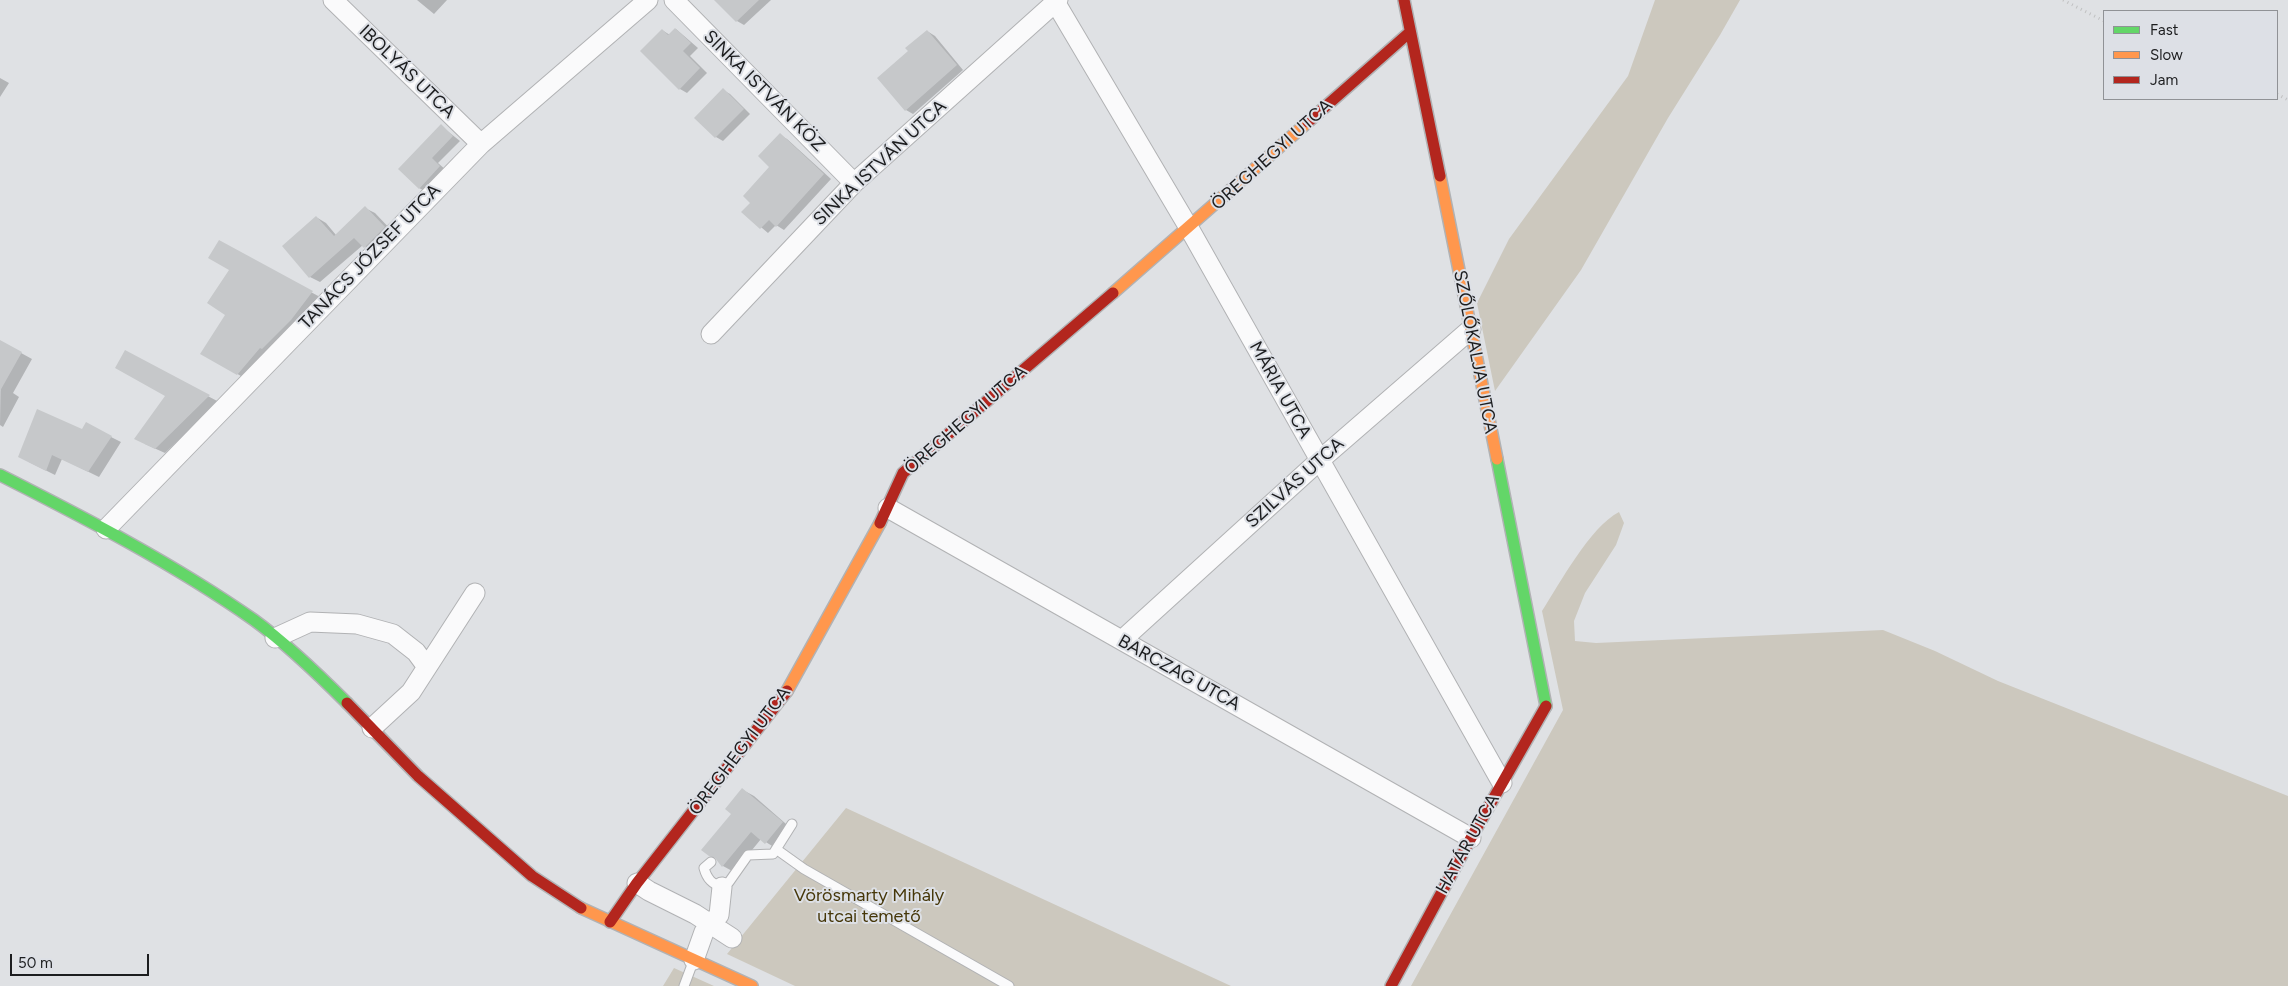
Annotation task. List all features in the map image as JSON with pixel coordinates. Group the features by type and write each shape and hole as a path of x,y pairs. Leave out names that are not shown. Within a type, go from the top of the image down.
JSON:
{"street":[{"name":"IBOLYÁS UTCA","path":"333,0 481,144"},
{"name":"TANÁCS JÓZSEF UTCA","path":"106,529 481,144 648,0"},
{"name":"SINKA ISTVÁN KÖZ","path":"674,0 854,183"},
{"name":"SZŐLŐKALJA UTCA","path":"1404,0 1547,704"},
{"name":"SINKA ISTVÁN UTCA","path":"711,334 854,183 1056,1"},
{"name":"MÁRIA UTCA","path":"1056,1 1189,228 1502,783"},
{"name":"ÖREGHEGYI UTCA","path":"610,922 786,692 888,508 903,473 1189,228 1410,32"},
{"name":"SZILVÁS UTCA","path":"1122,640 1320,460 1471,329"},
{"path":"0,475 106,529 184,575 255,622 323,679 418,776 532,876 588,912 752,986"},
{"name":"BARCZAG UTCA","path":"888,508 1471,838"},
{"path":"372,728 411,692 475,594"},
{"path":"276,638 310,622 357,624 393,634 416,652 427,667"},
{"name":"HATÁR UTCA","path":"1391,986 1471,838 1547,704"},
{"path":"638,883 732,938"},
{"path":"694,960 704,932 719,915 722,886"}],"lane":[{"path":"711,862 704,868 707,876 714,884 722,886 729,882 748,855 773,854 792,824"},
{"path":"776,849 804,869 1009,986"},
{"path":"684,986 694,960"}],"path":[{"path":"2063,0 2103,20"}],"green space":[{"path":"1655,0 1740,0 1668,118 1581,270 1495,391 1477,303 1509,239 1628,76"},
{"path":"1619,512 1624,523 1616,545 1585,593 1574,621 1575,641 1596,643 1883,630 1935,651 1998,681 2288,796 2288,986 1411,986 1563,710 1542,611 1576,557 1597,530 1608,519"},
{"name":"Vörösmarty Mihály utcai temető","path":"846,808 1231,986 795,986 727,954"},
{"path":"674,968 714,986 663,986"}],"building":[{"path":"714,0 759,0 736,22"},
{"path":"675,28 691,43 683,51 700,68 679,90 640,51 662,29 668,35"},
{"path":"927,30 957,65 905,111 877,78 908,51 905,48"},
{"path":"723,88 744,109 715,138 694,118"},
{"path":"441,124 453,136 432,158 440,166 419,189 398,169"},
{"path":"780,133 824,174 776,227 769,220 760,229 741,212 750,203 743,196 769,167 758,156"},
{"path":"365,206 385,227 364,248 354,238 309,278 282,246 316,216 334,236"},
{"path":"219,240 313,291 291,320 262,349 260,348 237,375 200,354 225,315 207,303 229,270 208,258"},
{"path":"0,340 22,352 0,391"},
{"path":"125,350 210,395 155,449 134,439 165,396 115,368"},
{"path":"37,409 82,429 86,422 112,436 88,472 52,455 46,471 18,457"},
{"path":"742,788 783,822 765,844 751,832 722,867 715,858 701,850 731,814 725,809"}],"traffic: fast":[{"path":"1497,459 1546,706"},
{"path":"0,475 130,543 224,599 278,639 314,670 347,703"}],"traffic: slow":[{"path":"1113,293 1308,122"},
{"path":"1440,176 1497,459"},
{"path":"787,691 880,523"},
{"path":"581,908 752,986"}],"traffic: jam":[{"path":"1404,0 1440,176"},
{"path":"1308,122 1410,32"},
{"path":"880,523 903,473 1113,293"},
{"path":"610,922 637,883 787,691"},
{"path":"347,703 418,776 532,876 581,908"},
{"path":"1391,986 1471,838 1546,706"}]}
